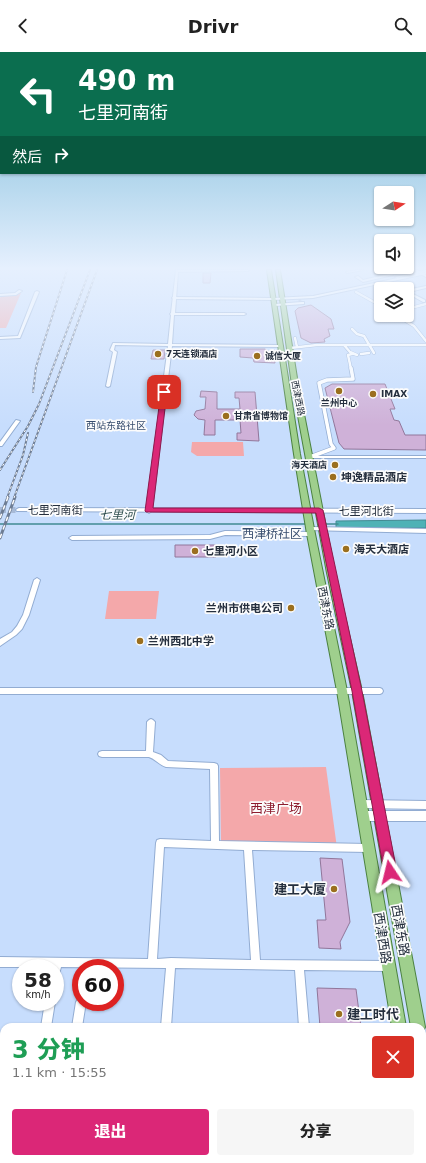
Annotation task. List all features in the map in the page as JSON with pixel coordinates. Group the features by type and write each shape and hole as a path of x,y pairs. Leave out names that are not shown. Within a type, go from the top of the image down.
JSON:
{"main road":[{"name":"西津西路","path":"277,322 309,523"},
{"name":"西津西路","path":"288,322 294,347 295,381 323,528"},
{"path":"297,454 310,456"},
{"name":"西津东路","path":"309,523 342,691 361,807"},
{"name":"西津东路","path":"323,528 357,691 417,1023"},
{"name":"西津西路","path":"361,807 398,1023"}],"street":[{"path":"0,338 19,337 25,322"},
{"path":"149,511 171,322"},
{"path":"407,322 414,326 426,341"},
{"path":"352,329 357,334 364,336 374,352"},
{"path":"295,338 294,347 344,345 426,345"},
{"path":"108,386 115,352 112,350 114,344 281,346"},
{"path":"344,345 357,355"},
{"path":"352,345 354,352"},
{"path":"310,456 334,448 331,444 319,383 324,380 353,379 348,355 354,352"},
{"path":"361,354 368,353"},
{"path":"262,414 291,414"},
{"path":"0,445 18,422"},
{"path":"310,456 426,457"},
{"name":"七里河南街","path":"19,510 149,511 309,523"},
{"name":"七里河北街","path":"309,523 320,514 426,511"},
{"path":"72,538 210,537 225,533 309,523"},
{"name":"七里河北街","path":"309,523 323,528 426,531"},
{"path":"0,643 2,640 16,632 28,611 37,580"},
{"path":"0,691 380,691"},
{"path":"149,754 151,722"},
{"path":"102,754 149,754 166,764 214,766 215,845"},
{"path":"379,810 426,805"},
{"path":"361,807 426,816"},
{"path":"152,963 160,843 368,848"},
{"path":"248,846 256,964"},
{"path":"0,962 12,962"},
{"path":"166,1023 171,963"},
{"path":"124,964 171,963 388,966"},
{"path":"299,965 304,1023"},
{"path":"47,1023 49,1011"},
{"path":"78,1023 80,1011"}],"green space":[{"path":"0,322 9,322 6,328 0,328"},
{"path":"192,442 243,442 244,456 197,456 191,452"},
{"path":"109,591 159,591 156,619 105,619"},
{"name":"西津广场","path":"326,767 337,848 221,849 220,768"}],"shaded area":[{"path":"426,520 426,528 336,528 336,521"}],"building":[{"path":"297,322 332,322 334,329 328,329 330,336 324,339 325,342 311,343 301,338"},
{"name":"诚信大厦","path":"240,349 265,349 274,355 275,363 254,362 253,358 240,357"},
{"name":"7天连锁酒店","path":"153,350 165,350 164,359 151,359"},
{"path":"332,384 385,384 395,409 390,409 394,420 399,421 405,435 426,435 426,450 344,449 339,443 325,388"},
{"name":"甘肃省博物馆","path":"201,391 217,392 217,409 240,409 239,398 235,398 235,392 255,392 259,441 237,440 237,433 241,433 240,420 215,420 215,435 204,435 205,420 198,419 194,415 196,411 205,409 206,397 200,397"},
{"name":"七里河小区","path":"175,545 216,545 216,557 175,557"},
{"name":"建工大厦","path":"320,858 342,859 350,922 340,942 341,949 319,948 317,920 326,920"},
{"name":"建工时代","path":"317,988 356,989 360,1023 320,1023"}],"waterway":[{"name":"七里河","path":"0,524 306,524"},
{"name":"七里河","path":"324,524 338,524"}],"tunnel":[{"path":"0,510 19,510"}],"railway":[{"path":"33,392 36,367 50,322"},
{"path":"0,470 28,426 39,404 70,322"},
{"path":"14,498 78,322"},
{"path":"7,498 23,455 28,433"},
{"path":"0,518 8,497"},
{"path":"0,538 15,497"}],"place":[{"name":"7天连锁酒店","path":"158,354"},
{"name":"诚信大厦","path":"257,356"},
{"name":"兰州中心","path":"339,391"},
{"name":"IMAX","path":"373,394"},
{"name":"甘肃省博物馆","path":"226,416"},
{"name":"海天酒店","path":"335,465"},
{"name":"坤逸精品酒店","path":"333,477"},
{"name":"海天大酒店","path":"346,549"},
{"name":"七里河小区","path":"195,551"},
{"name":"兰州市供电公司","path":"291,608"},
{"name":"兰州西北中学","path":"140,641"},
{"name":"建工大厦","path":"334,889"},
{"name":"建工时代","path":"339,1014"}],"district":[{"name":"西站东路社区","path":"116,425"},
{"name":"西津桥社区","path":"272,534"}],"route":[{"path":"164,392 149,511 319,510 331,573 357,691 390,872"}]}
